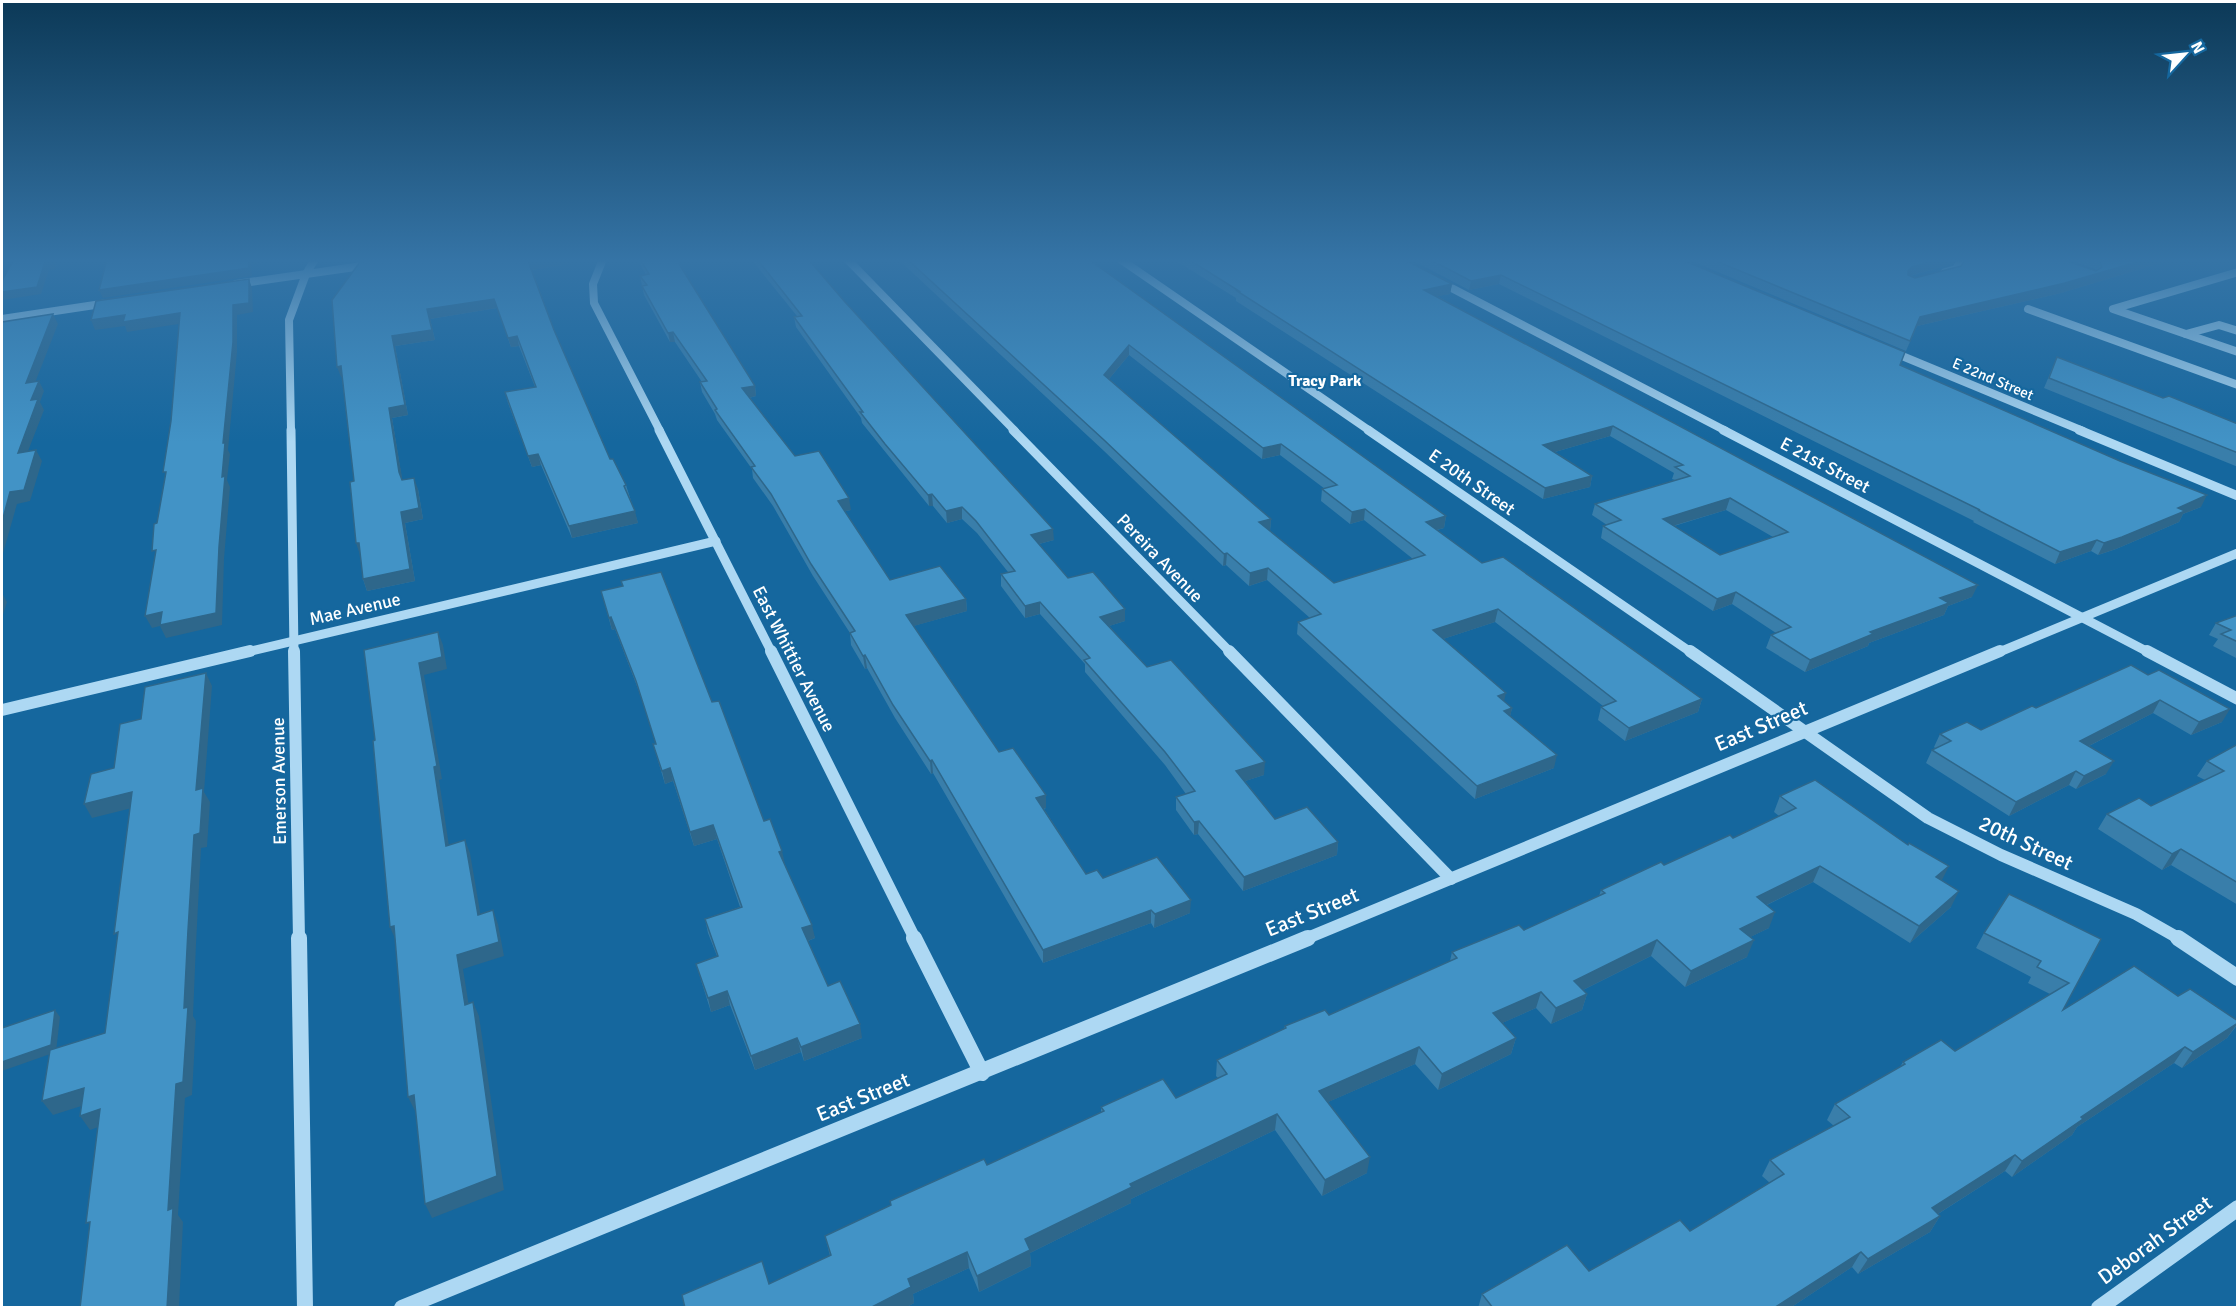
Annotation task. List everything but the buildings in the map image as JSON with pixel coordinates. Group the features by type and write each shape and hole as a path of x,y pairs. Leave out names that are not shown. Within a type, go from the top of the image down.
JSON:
{"street":[{"name":"Emerson Avenue","path":"289,320 305,1308"},
{"name":"East Whittier Avenue","path":"603,320 982,1073"},
{"name":"Pereira Avenue","path":"907,320 1451,879"},
{"name":"E 20th Street","path":"1209,320 1806,732"},
{"name":"E 21st Street","path":"1513,320 2238,699"},
{"path":"2059,320 2238,385"},
{"path":"2145,320 2238,352"},
{"path":"2185,334 2219,325 2238,331"},
{"name":"E 22nd Street","path":"1878,346 2238,496"},
{"name":"Mae Avenue","path":"2,710 716,541"},
{"name":"East Street","path":"402,1308 982,1073 2238,553"},
{"name":"20th Street","path":"1806,732 1928,818 2001,855 2136,914 2183,941 2238,978"},
{"name":"Deborah Street","path":"2099,1308 2238,1208"}],"district":[{"name":"Tracy Park","path":"1325,380"}]}
